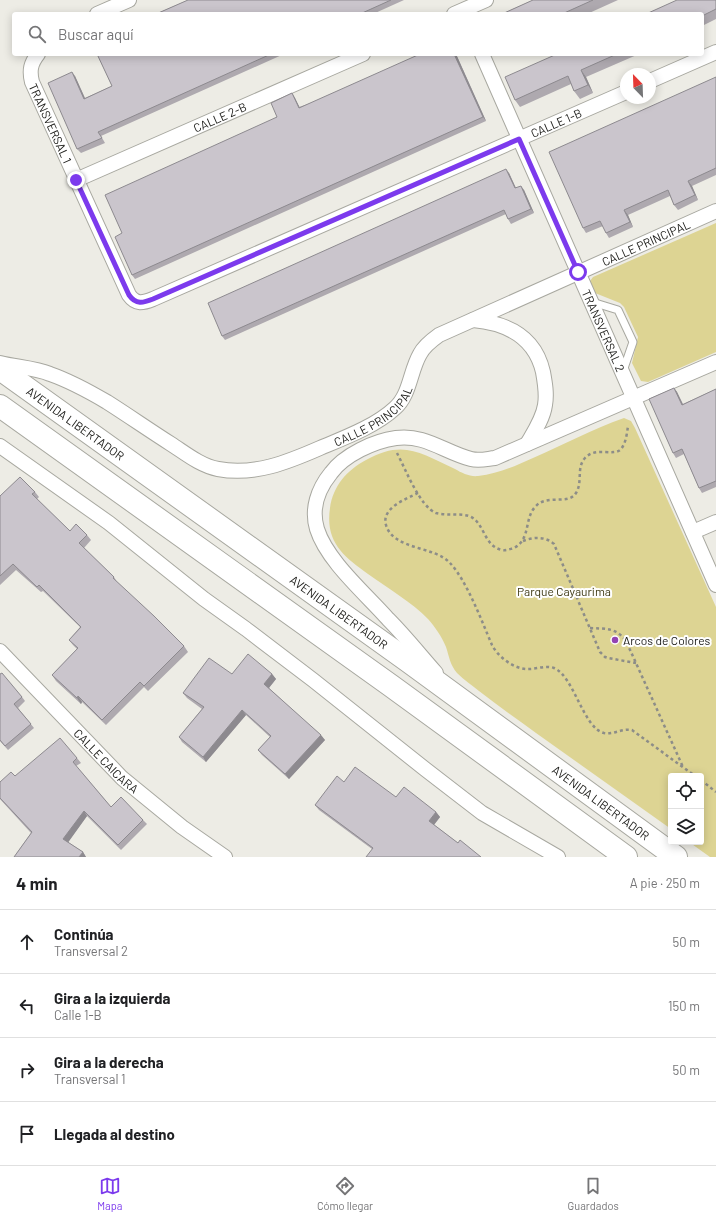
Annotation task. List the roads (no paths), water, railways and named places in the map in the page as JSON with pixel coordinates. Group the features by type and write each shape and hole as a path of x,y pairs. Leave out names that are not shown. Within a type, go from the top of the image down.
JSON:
{"main road":[{"name":"AVENIDA LIBERTADOR","path":"0,369 676,857"},
{"path":"0,406 390,685 626,857"}],"street":[{"path":"102,12 129,0"},
{"path":"460,10 486,0"},
{"path":"656,78 716,52"},
{"name":"TRANSVERSAL 1","path":"36,56 32,62 30,75 76,180 129,295 134,301"},
{"name":"CALLE 2-B","path":"76,180 358,56"},
{"name":"TRANSVERSAL 2","path":"483,56 716,585"},
{"name":"CALLE 1-B","path":"134,301 139,303 153,299 620,95"},
{"name":"CALLE PRINCIPAL","path":"0,363 50,374 76,386 106,402 208,466 233,471 253,470 274,466 339,440 385,416 396,408 403,399 420,353 439,335 716,211"},
{"path":"473,320 490,321 516,332 533,348 541,363 545,380 545,406 538,425 527,444"},
{"name":"CALLE PRINCIPAL","path":"459,699 394,625 347,575 330,554 322,540 317,529 315,514 317,499 324,482 335,467 347,457 358,451 391,440 412,437 425,440 471,459 481,460 495,458 716,362"},
{"path":"0,446 109,523 204,599 314,680 482,813 558,857"},
{"path":"692,532 716,522"},
{"name":"CALLE CAICARA","path":"0,651 122,778 182,827 226,857"}],"lane":[{"path":"591,301 618,310 633,342 623,374"}],"place":[{"name":"Arcos de Colores","path":"615,640"}],"park label":[{"name":"Parque Cayaurima","path":"564,591"}]}
